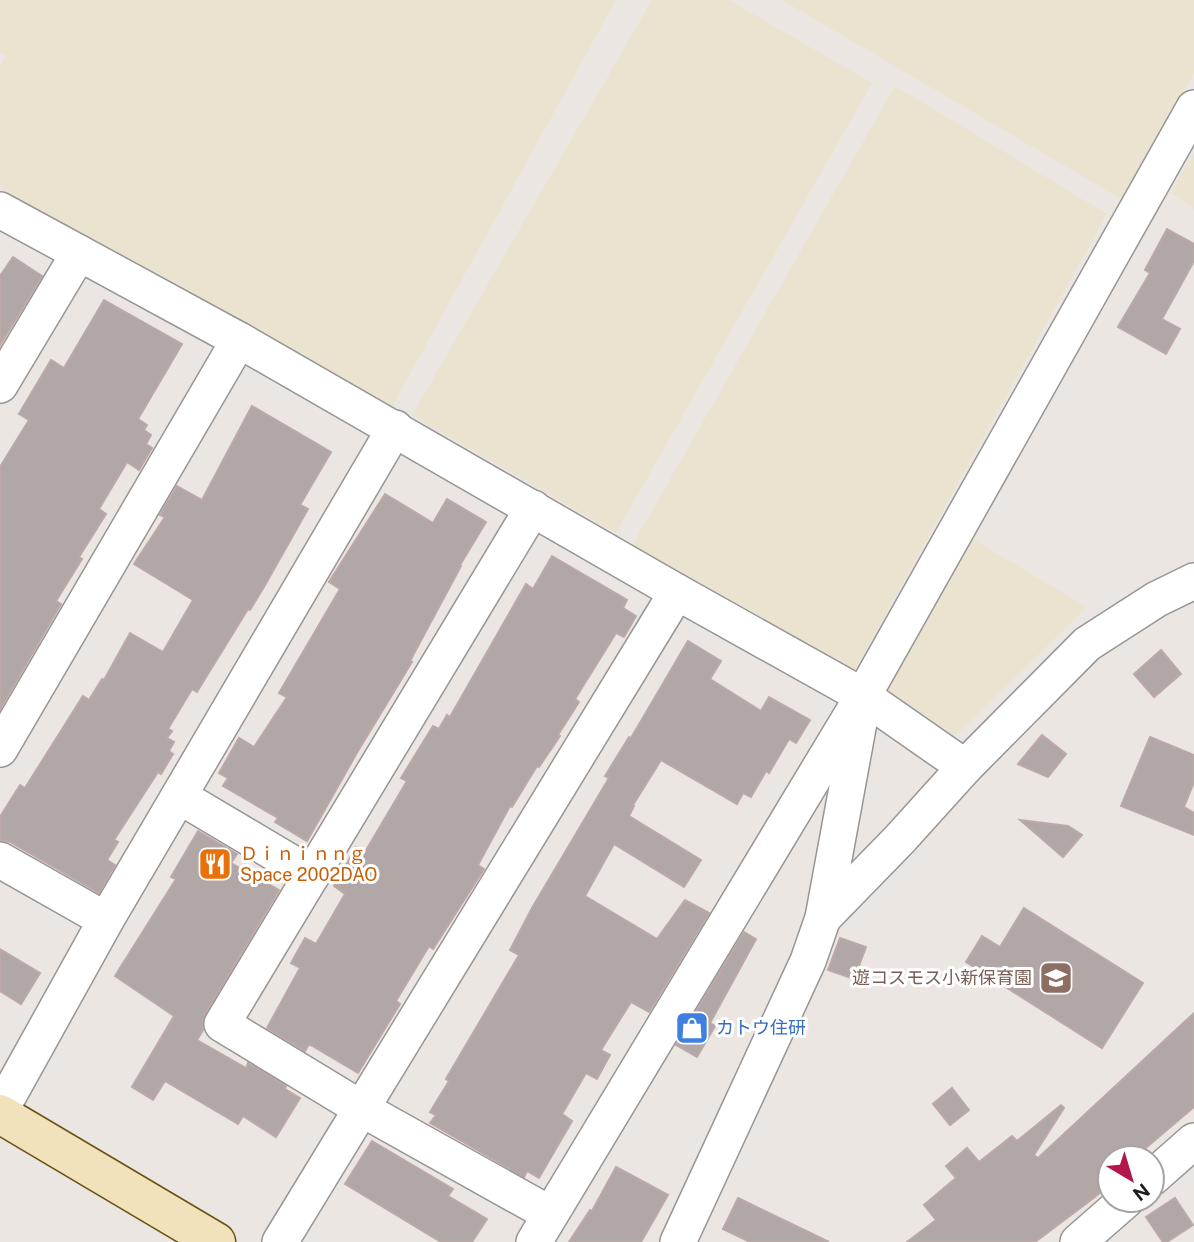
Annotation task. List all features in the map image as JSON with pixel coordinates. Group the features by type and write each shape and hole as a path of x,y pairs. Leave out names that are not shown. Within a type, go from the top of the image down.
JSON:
{"street":[{"path":"533,508 222,1024 362,1109 542,1228 863,696 1194,108"},
{"path":"0,210 239,340 863,696 965,767"},
{"path":"0,385 79,253"},
{"path":"0,749 239,340"},
{"path":"216,1242 0,1113 106,920 395,428"},
{"path":"824,918 965,767 1087,644 1157,599 1194,581"},
{"path":"280,1242 677,592"},
{"path":"678,1242 808,961 824,918 863,696"},
{"path":"179,796 312,875"},
{"path":"0,860 106,920"},
{"path":"1166,1166 1194,1141"},
{"path":"1078,1242 1110,1214"}],"shaded area":[{"path":"0,0 616,0 389,412 0,187 0,65 6,55 0,52"},
{"path":"652,0 729,0 872,83 616,533 412,415"},
{"path":"782,0 1194,0 1194,74 1121,199"},
{"path":"895,86 1107,214 853,673 630,549"},
{"path":"1194,153 1194,209 1171,193"},
{"path":"973,539 1087,607 955,736 879,697"}],"building":[{"path":"1167,229 1194,244 1194,261 1162,319 1180,329 1166,354 1118,327 1150,273 1145,270"},
{"path":"13,257 42,276 0,345 0,276"},
{"path":"104,300 182,344 138,419 147,425 144,430 151,435 146,444 152,448 139,470 127,462 99,509 106,514 56,601 61,604 0,709 0,467 29,420 19,414 51,360 64,368"},
{"path":"252,406 331,452 300,505 308,509 264,587 197,692 192,689 168,729 172,731 167,738 174,742 169,751 173,754 161,774 158,772 114,840 118,842 107,860 115,865 99,893 10,842 0,840 0,817 20,785 25,788 83,696 89,700 102,679 104,680 130,633 163,652 193,600 134,564 165,517 160,515 177,486 202,500"},
{"path":"385,494 433,523 447,499 486,522 460,565 410,661 412,662 307,841 275,822 278,818 223,786 228,778 219,773 239,738 254,747 287,697 279,693 340,589 329,582"},
{"path":"552,556 627,600 623,608 636,616 624,637 616,633 575,699 579,702 558,735 560,736 539,767 537,766 512,807 510,806 478,865 484,869 433,949 429,946 396,1001 400,1004 358,1073 309,1044 305,1051 267,1028 300,968 291,963 305,938 316,944 345,894 334,886 356,847 365,852 407,781 401,778 433,726 439,729 447,715 450,717 526,584 533,589"},
{"path":"688,641 721,661 710,679 761,711 769,697 810,720 796,743 789,739 751,797 743,793 737,804 661,760 629,816 701,860 684,887 614,844 585,896 657,939 685,900 709,913 649,1012 631,1002 601,1050 610,1055 597,1079 586,1073 562,1114 572,1121 539,1178 527,1171 524,1177 430,1123 436,1115 430,1112 449,1081 446,1079 519,955 510,950 532,908 609,778 605,776 629,737 631,738"},
{"path":"1161,650 1181,674 1154,697 1134,674"},
{"path":"1042,735 1066,754 1048,777 1018,764"},
{"path":"1150,737 1194,755 1194,782 1184,807 1194,813 1194,835 1121,806"},
{"path":"1020,820 1068,826 1082,835 1063,857"},
{"path":"198,831 237,854 231,863 279,890 205,1014 203,1030 197,1040 246,1068 248,1063 286,1086 285,1089 300,1098 276,1137 243,1116 238,1124 165,1081 153,1100 132,1087 174,1016 115,976 176,879 171,877"},
{"path":"1024,908 1143,983 1102,1048 966,962 982,936 1000,947"},
{"path":"744,932 756,939 710,1023 715,1026 697,1057 676,1045"},
{"path":"840,938 866,947 854,979 828,970"},
{"path":"0,949 40,973 21,1004 0,991"},
{"path":"1194,1013 1194,1107 1150,1144 1096,1144 1095,1197 1035,1242 907,1242 936,1220 924,1205 956,1178 946,1166 967,1148 979,1162 1012,1136 1017,1141 1061,1105 1064,1108 1034,1155 1038,1158"},
{"path":"952,1088 969,1110 950,1125 933,1104"},
{"path":"372,1141 453,1189 448,1196 487,1219 472,1242 441,1242 345,1184"},
{"path":"616,1167 668,1195 641,1242 569,1242 590,1210 592,1211"},
{"path":"738,1198 829,1242 750,1242 723,1229"},
{"path":"1175,1198 1193,1225 1163,1242 1146,1217 1151,1214 1166,1214 1166,1204"}],"place":[{"name":"Ｄｉｎｉｎｎｇ Space 2002DAO","path":"215,864"},
{"name":"遊コスモス小新保育園","path":"1056,978"},
{"name":"カトウ住研","path":"692,1028"}]}
